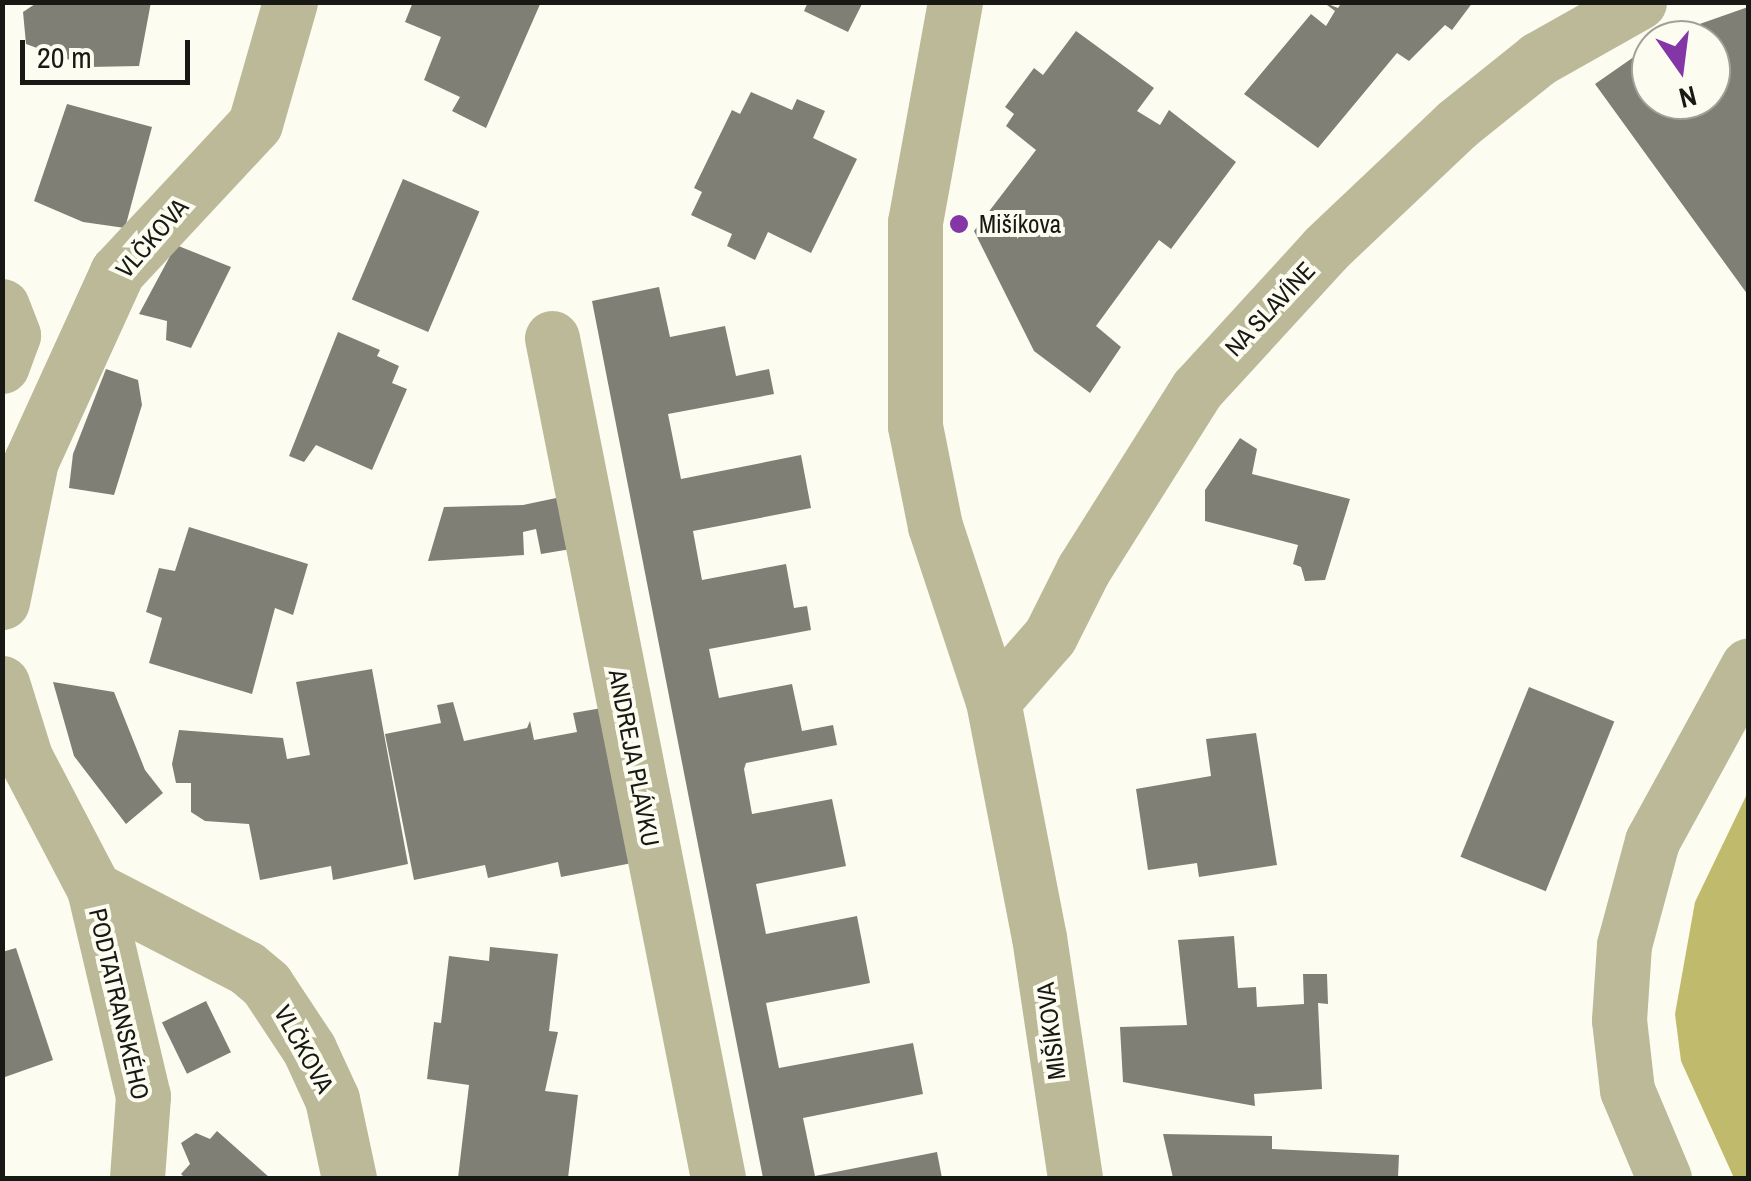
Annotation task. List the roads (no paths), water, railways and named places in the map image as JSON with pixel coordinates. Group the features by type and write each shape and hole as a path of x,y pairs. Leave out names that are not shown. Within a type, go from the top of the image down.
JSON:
{"street":[{"name":"VLČKOVA","path":"2,602 31,460 117,272 254,124 290,2"},
{"name":"MIŠÍKOVA","path":"955,2 915,222 910,362 928,497 992,700 1039,937 1075,1178"},
{"name":"NA SLAVÍNE","path":"992,700 1050,636 1083,570 1197,389 1326,248 1457,124 1538,60 1640,2"},
{"path":"2,306 13,335 2,366"},
{"name":"ANDREJA PLÁVKU","path":"552,338 718,1178"},
{"path":"1664,1178 1627,1090 1620,1020 1624,945 1652,841 1748,666"},
{"path":"2,683 25,757 94,888"},
{"name":"VLČKOVA","path":"94,888 266,984 309,1049 332,1099 350,1178"},
{"name":"PODTATRANSKÉHO","path":"94,888 143,1096 137,1178"}],"place":[{"name":"Mišíkova","path":"959,224"}]}
